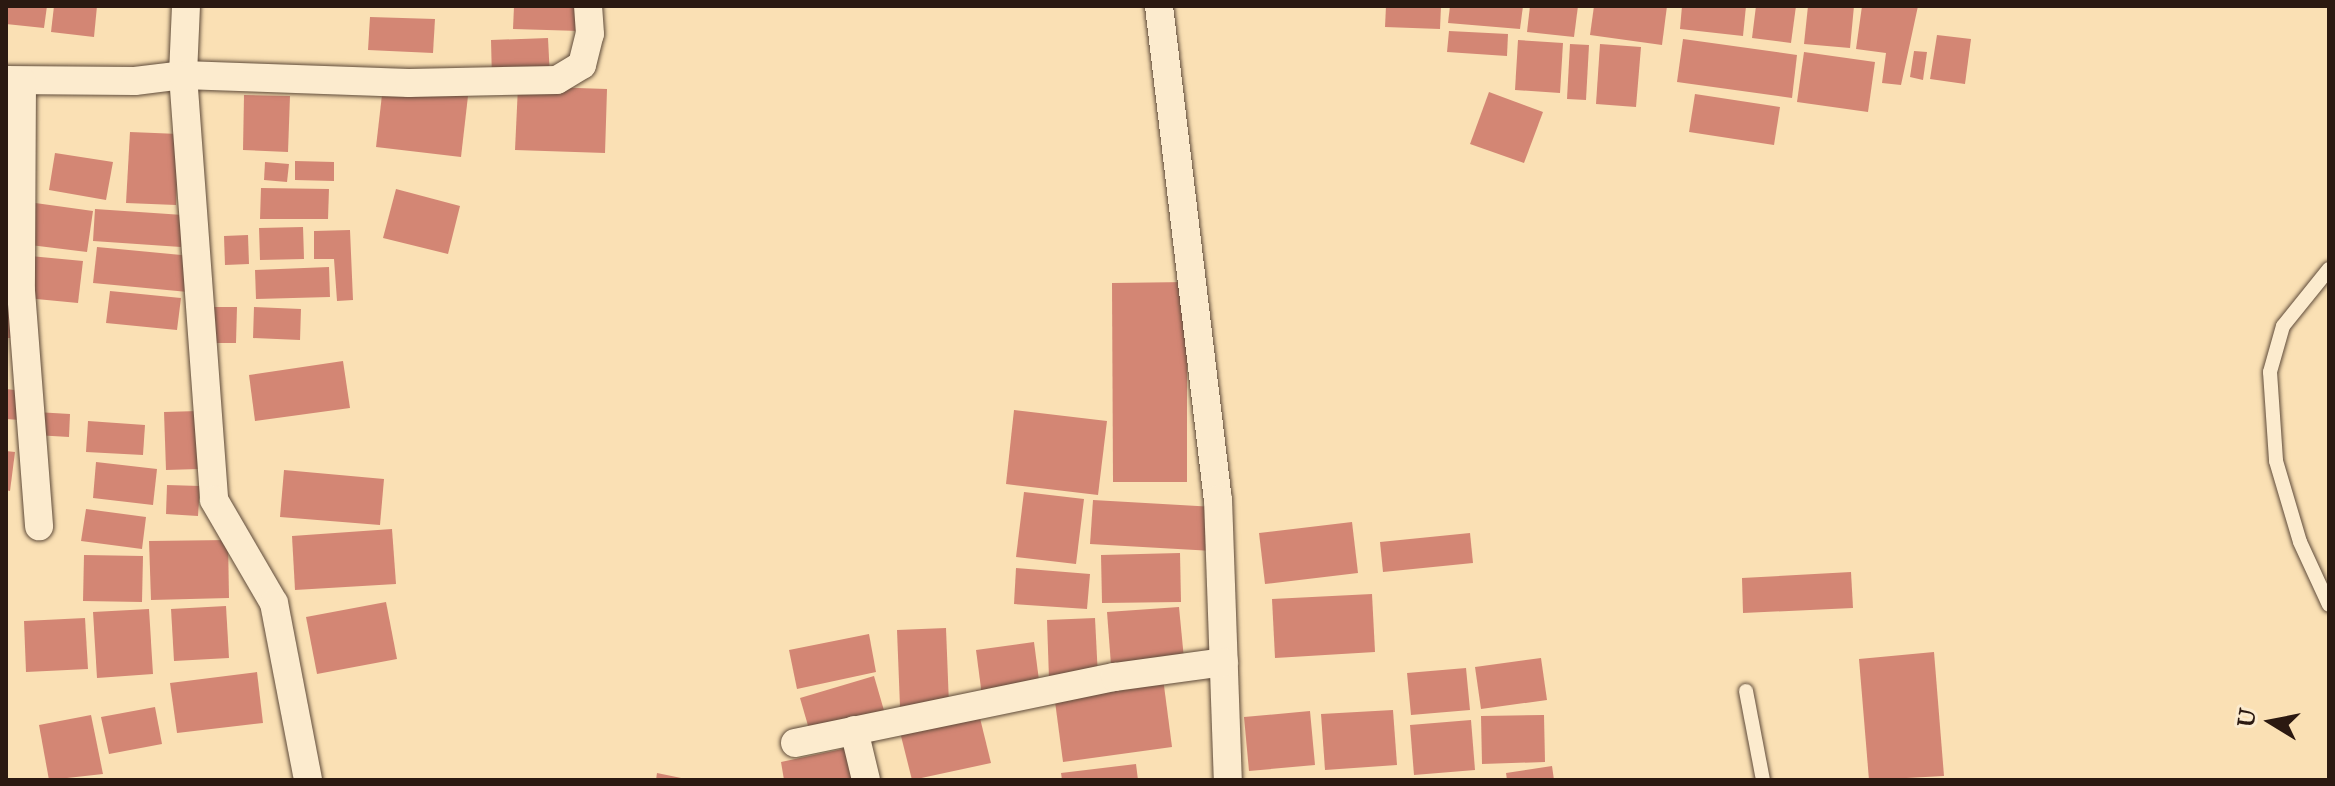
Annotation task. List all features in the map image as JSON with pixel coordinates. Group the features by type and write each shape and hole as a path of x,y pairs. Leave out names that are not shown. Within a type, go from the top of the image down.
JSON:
{"street":[{"path":"186,6 183,75 214,500 274,603 308,780"},
{"path":"39,526 21,291 14,80 135,81 183,75 409,83 557,80 582,65 590,34 588,6"},
{"path":"1159,6 1217,483 1228,780"},
{"path":"795,743 1115,677 1224,662"},
{"path":"854,730 866,780"}],"lane":[{"path":"2329,269 2283,326 2270,372 2276,461 2300,542 2329,605"},
{"path":"1746,691 1763,780"}],"building":[{"path":"6,6 47,6 44,28 6,24"},
{"path":"54,6 97,6 94,37 51,32"},
{"path":"514,6 581,6 580,31 513,29"},
{"path":"1386,6 1441,6 1440,29 1385,27"},
{"path":"1450,6 1523,6 1520,29 1448,23"},
{"path":"1530,6 1578,6 1574,37 1527,32"},
{"path":"1594,6 1667,6 1662,45 1590,35"},
{"path":"1682,6 1746,6 1743,36 1680,29"},
{"path":"1756,6 1796,6 1791,43 1752,38"},
{"path":"1808,6 1854,6 1850,48 1804,44"},
{"path":"1862,6 1918,6 1901,85 1882,83 1886,53 1856,49"},
{"path":"370,17 435,19 433,53 368,50"},
{"path":"1449,31 1508,34 1507,56 1447,52"},
{"path":"1937,35 1971,39 1965,84 1930,79"},
{"path":"548,38 550,78 492,80 491,40"},
{"path":"1683,39 1797,55 1792,98 1677,82"},
{"path":"1518,40 1563,43 1560,93 1515,90"},
{"path":"1570,44 1589,45 1586,100 1567,99"},
{"path":"1600,44 1641,47 1636,107 1596,104"},
{"path":"1914,51 1927,52 1923,80 1910,77"},
{"path":"1804,52 1875,62 1868,112 1797,102"},
{"path":"383,86 468,96 461,157 376,147"},
{"path":"518,86 607,89 605,153 515,150"},
{"path":"1489,92 1543,112 1524,163 1470,144"},
{"path":"1695,94 1780,107 1774,145 1689,132"},
{"path":"244,95 290,96 288,152 243,150"},
{"path":"130,132 179,134 176,205 126,203"},
{"path":"55,153 113,162 106,200 49,190"},
{"path":"295,161 334,162 334,181 295,180"},
{"path":"265,162 289,164 287,182 264,180"},
{"path":"261,188 329,189 328,219 260,219"},
{"path":"396,189 460,206 448,254 383,238"},
{"path":"28,202 93,211 87,252 22,244"},
{"path":"95,209 183,215 181,247 93,241"},
{"path":"303,227 304,259 260,260 259,228"},
{"path":"350,230 353,300 337,301 334,259 314,259 314,231"},
{"path":"248,235 249,264 225,265 224,236"},
{"path":"97,247 192,256 188,292 93,283"},
{"path":"30,256 83,261 78,303 26,298"},
{"path":"329,267 330,297 256,299 255,270"},
{"path":"1187,282 1187,482 1113,482 1112,283"},
{"path":"110,291 181,298 177,330 106,323"},
{"path":"6,304 13,304 12,338 6,338"},
{"path":"213,307 237,307 236,343 213,343"},
{"path":"254,307 301,309 300,340 253,338"},
{"path":"343,361 350,408 255,421 249,375"},
{"path":"6,389 23,391 20,420 6,419"},
{"path":"1014,410 1107,421 1098,495 1006,484"},
{"path":"198,411 199,469 166,470 164,412"},
{"path":"36,412 70,414 69,437 35,435"},
{"path":"88,421 145,425 143,455 86,452"},
{"path":"6,451 15,452 10,491 6,490"},
{"path":"96,462 157,469 153,505 93,498"},
{"path":"284,470 384,479 380,525 280,517"},
{"path":"167,485 200,486 198,516 166,514"},
{"path":"1024,492 1084,499 1076,564 1016,557"},
{"path":"1093,500 1215,507 1213,551 1090,544"},
{"path":"86,509 146,517 142,549 81,541"},
{"path":"1352,522 1358,573 1265,584 1259,533"},
{"path":"392,529 396,584 295,590 292,536"},
{"path":"1470,533 1473,563 1383,572 1380,542"},
{"path":"228,540 229,598 151,600 149,541"},
{"path":"1180,553 1181,602 1102,603 1101,555"},
{"path":"84,555 143,556 142,602 83,601"},
{"path":"1016,568 1090,574 1087,609 1014,604"},
{"path":"1851,572 1853,608 1743,613 1742,578"},
{"path":"1372,594 1375,652 1275,658 1272,599"},
{"path":"386,602 397,659 317,674 306,617"},
{"path":"226,606 229,658 174,661 171,609"},
{"path":"1179,607 1184,659 1111,665 1107,612"},
{"path":"149,609 153,674 97,678 93,612"},
{"path":"85,618 88,669 26,672 24,621"},
{"path":"1095,618 1098,677 1049,679 1047,620"},
{"path":"946,628 949,705 900,707 897,630"},
{"path":"869,634 876,672 797,689 789,650"},
{"path":"1034,642 1040,688 982,696 976,650"},
{"path":"1934,652 1944,776 1869,780 1859,659"},
{"path":"1541,658 1547,700 1481,709 1475,667"},
{"path":"1466,668 1470,710 1411,715 1407,673"},
{"path":"257,672 263,723 177,733 170,683"},
{"path":"874,676 885,714 811,736 800,698"},
{"path":"1163,678 1172,747 1063,762 1054,694"},
{"path":"155,707 162,744 109,754 101,717"},
{"path":"978,710 991,763 912,780 899,728"},
{"path":"1393,710 1397,765 1325,770 1321,714"},
{"path":"1310,711 1315,765 1249,771 1244,717"},
{"path":"91,715 103,774 49,780 39,725"},
{"path":"1544,715 1545,762 1482,764 1481,716"},
{"path":"1471,720 1475,770 1414,775 1410,725"},
{"path":"847,748 854,780 784,780 781,762"},
{"path":"1136,764 1138,780 1062,780 1061,773"},
{"path":"1552,766 1554,780 1507,780 1506,773"},
{"path":"657,773 686,779 686,780 656,780"}]}
